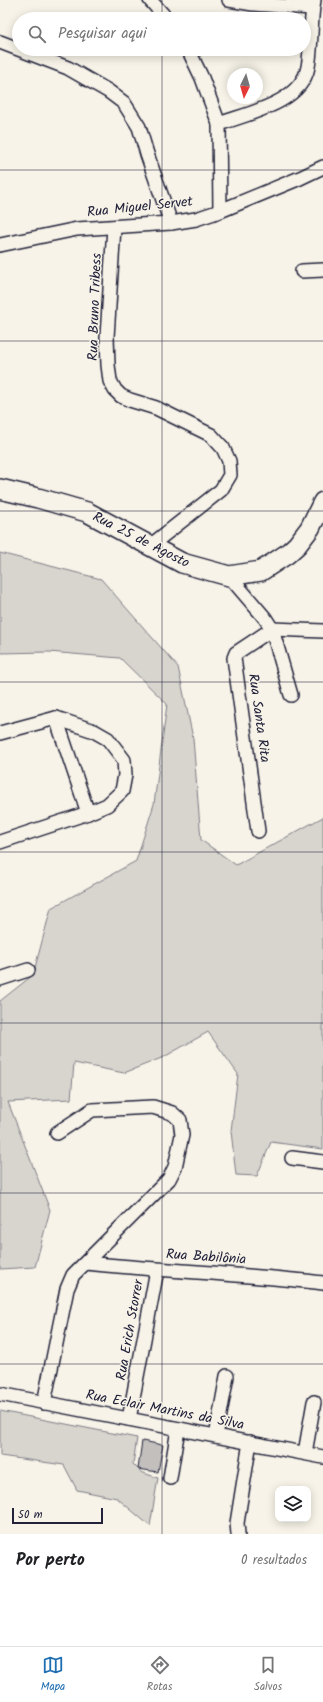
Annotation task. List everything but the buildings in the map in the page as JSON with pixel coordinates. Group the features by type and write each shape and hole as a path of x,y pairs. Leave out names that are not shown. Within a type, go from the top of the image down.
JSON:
{"street":[{"path":"150,0 161,12"},
{"path":"229,0 253,4 313,4 311,32"},
{"path":"0,42 12,47"},
{"path":"37,56 68,68 108,91 124,103 139,127 170,223"},
{"path":"191,56 202,78 219,124 220,211"},
{"path":"219,124 280,102 298,88 307,69 309,56"},
{"name":"Rua Miguel Servet","path":"0,245 77,229 170,223 196,218 220,211 323,167"},
{"name":"Rua Bruno Tribess","path":"114,227 107,337 110,381 115,390 121,396 156,408 211,435 222,448 229,461 230,475 221,490 150,546"},
{"path":"302,271 323,270"},
{"name":"Rua 25 de Agosto","path":"0,489 87,512 182,563 229,576 261,571 287,554 297,545 310,528 323,502"},
{"path":"229,576 265,618 272,629 291,695"},
{"path":"272,629 323,631"},
{"name":"Rua Santa Rita","path":"258,831 234,658 236,653 272,629"},
{"path":"0,733 56,718 94,731 108,739 124,760 126,776 122,791 107,805 88,813 0,842"},
{"path":"56,718 88,813"},
{"path":"0,979 28,970"},
{"path":"44,1403 67,1289 73,1275 169,1179 175,1168 182,1135 180,1120 172,1113 153,1107 92,1110 57,1133"},
{"path":"292,1158 323,1162"},
{"name":"Rua Babilônia","path":"86,1263 157,1270 272,1277 323,1283"},
{"name":"Rua Erich Storrer","path":"129,1419 157,1270"},
{"path":"216,1436 227,1376"},
{"name":"Rua Eclair Martins da Silva","path":"0,1394 323,1457"},
{"path":"305,1454 314,1402"},
{"path":"170,1478 178,1429"},
{"path":"238,1534 237,1523 250,1442"}],"shaded area":[{"path":"0,553 101,579 178,667 193,738 201,840 236,865 323,817 323,1149 271,1142 257,1176 236,1175 231,1131 238,1074 208,1032 164,1057 124,1073 74,1063 71,1099 8,1102 50,1210 35,1267 0,1269 0,1001 33,975 51,908 136,861 154,804 167,704 120,658 49,652 0,653"},
{"path":"0,1411 137,1438 133,1464 141,1472 158,1478 150,1526 117,1498 77,1490 64,1465 0,1456"}]}
